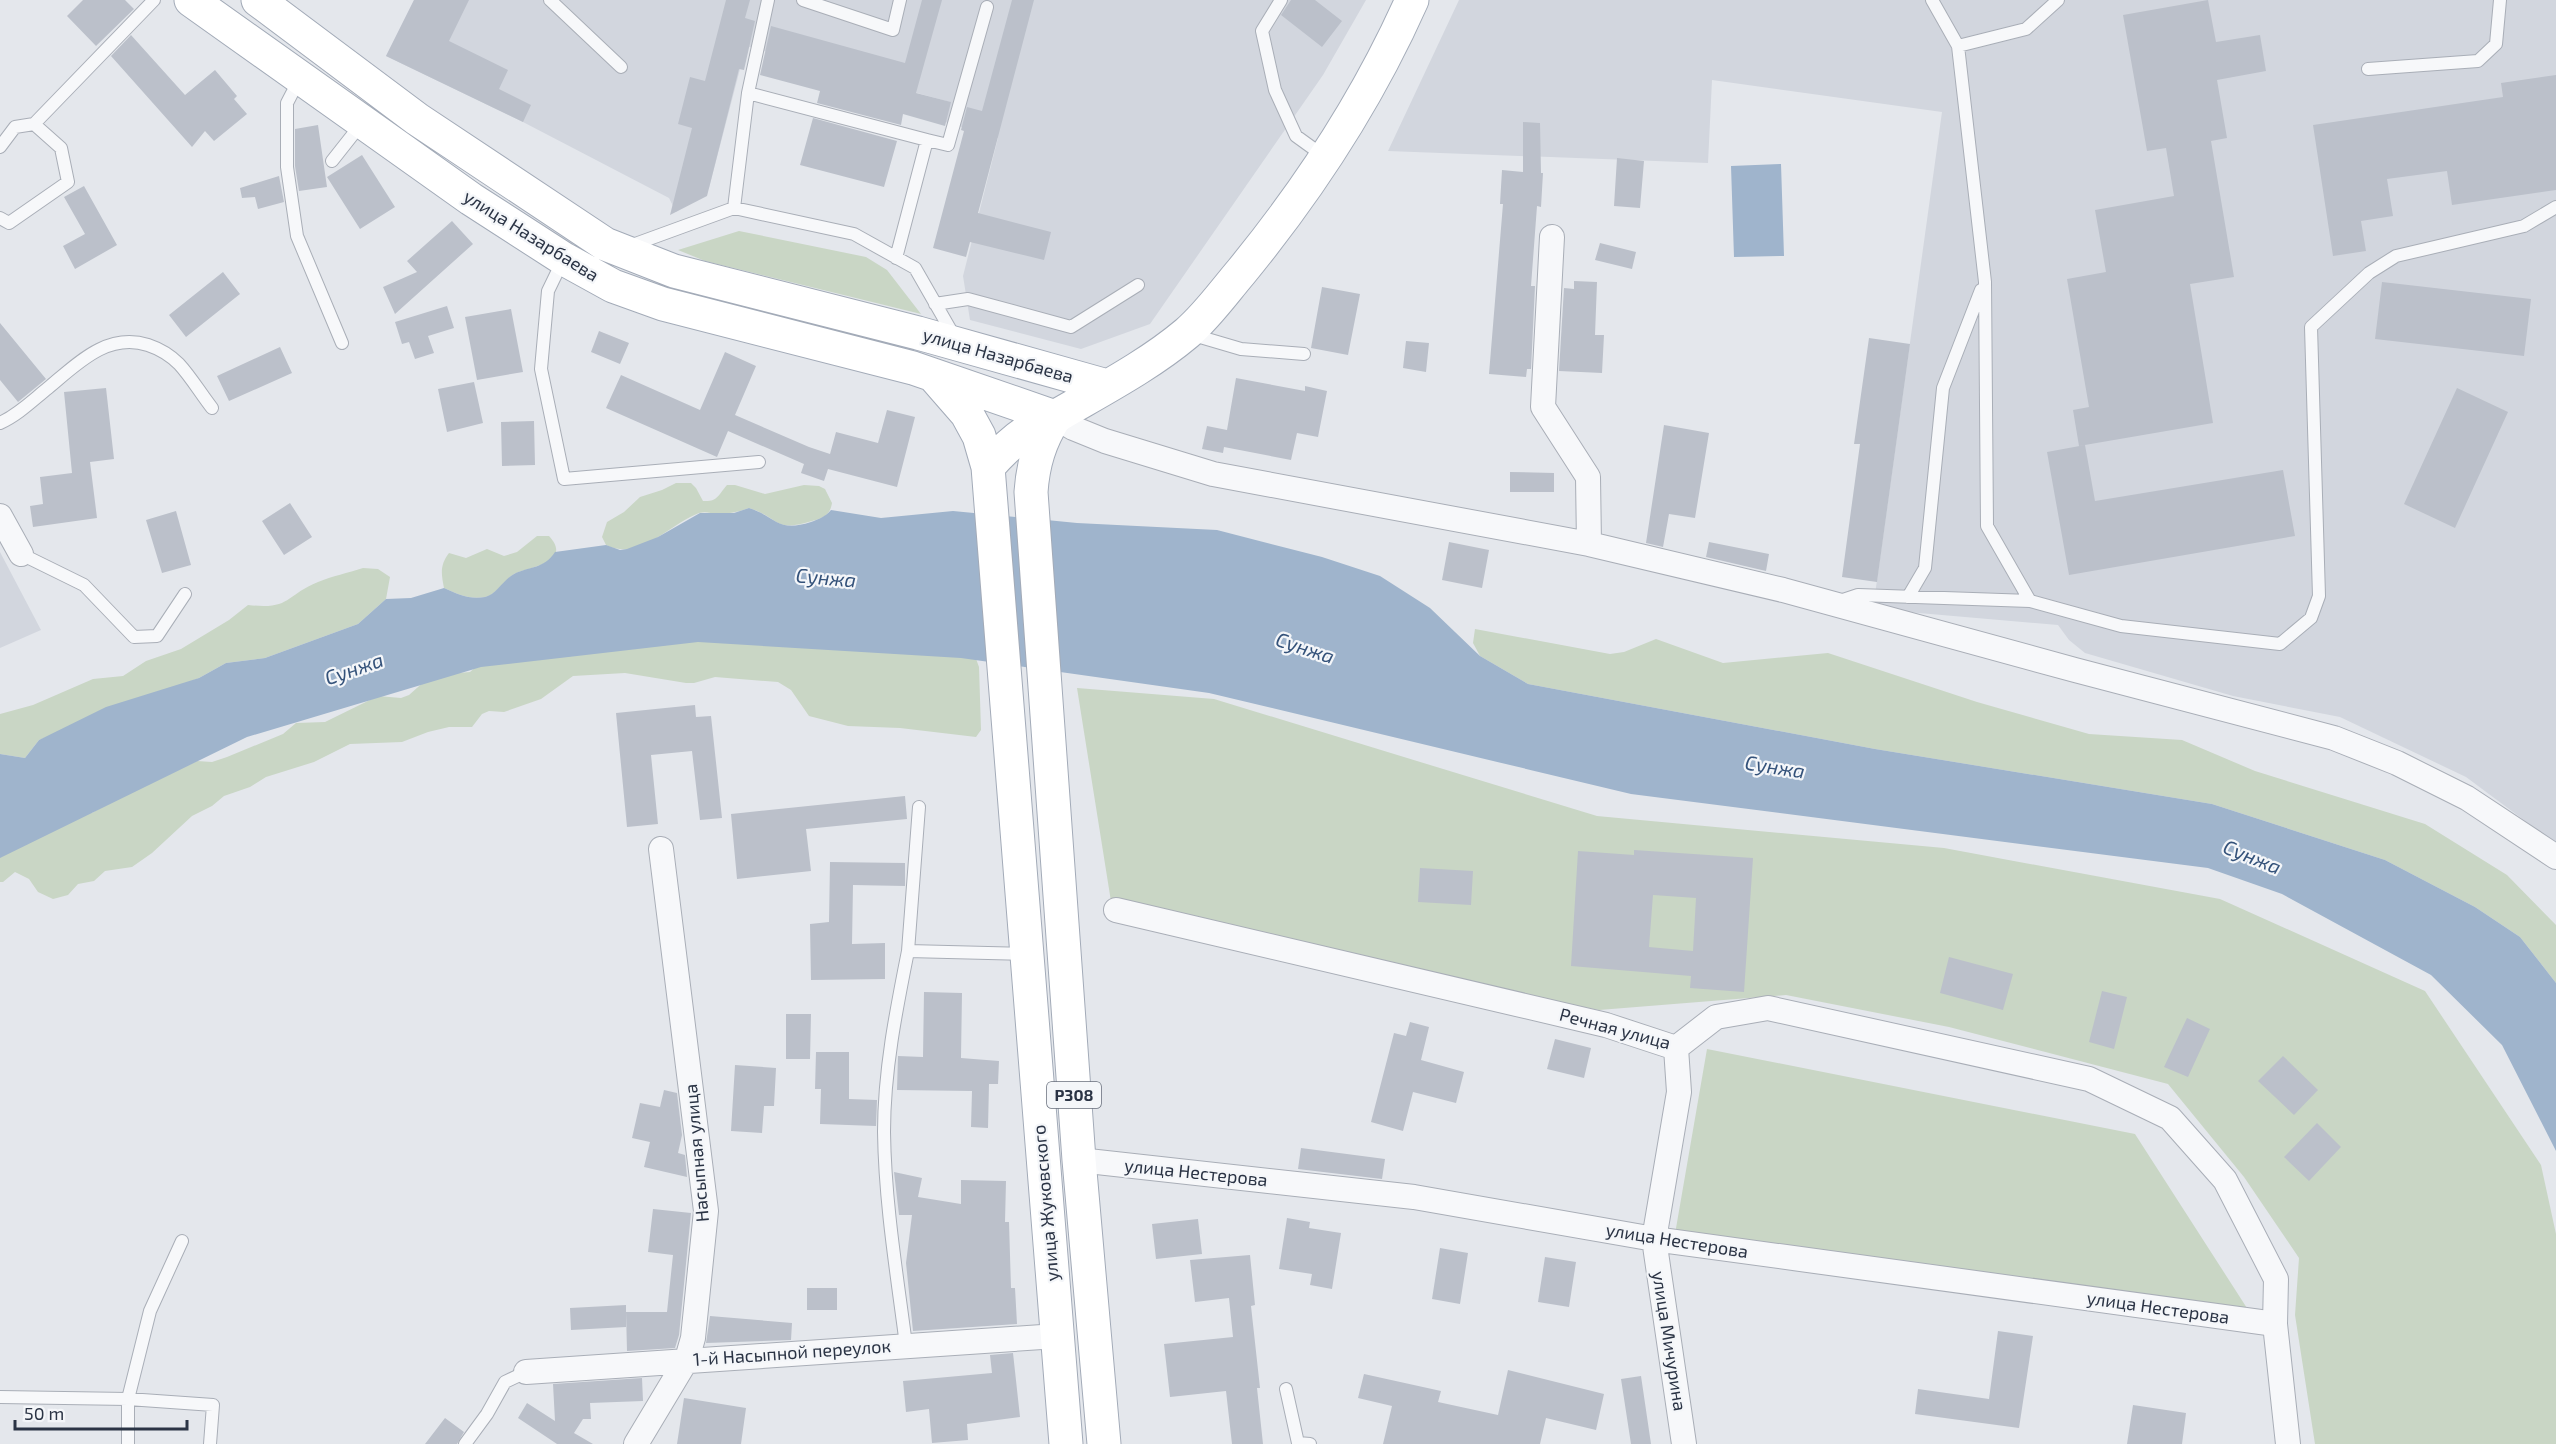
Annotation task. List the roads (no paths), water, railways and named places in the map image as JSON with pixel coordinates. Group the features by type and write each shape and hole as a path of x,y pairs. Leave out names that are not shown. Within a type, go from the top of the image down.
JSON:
{"main road":[{"name":"улица Назарбаева","path":"191,0 471,199 564,259 613,286 663,304 933,375 1055,417"},
{"name":"улица Назарбаева","path":"258,0 417,118 605,244 674,271 974,348 1107,386"},
{"path":"989,483 1017,438 1107,386 1188,333 1260,248 1326,158 1367,90 1412,0"},
{"path":"974,348 1039,398 1055,417"},
{"name":"улица Жуковского","path":"933,375 967,414 979,436 989,483 1012,746 1066,1444"},
{"name":"P308","path":"1055,417 1042,438 1036,454 1031,492 1079,1160 1104,1444"}],"street":[{"path":"1552,237 1543,407 1588,477 1589,544"},
{"path":"1055,417 1072,428 1105,441 1213,474 1589,544 1833,604 2334,738 2397,763 2466,798 2556,857"},
{"path":"0,516 21,554"},
{"name":"Насыпная улица","path":"636,1444 687,1359 693,1338 706,1211 661,849"},
{"name":"Речная улица","path":"1116,910 1606,1025 1676,1048 1716,1017 1768,1008 2089,1079 2170,1118 2225,1180 2276,1279 2275,1324"},
{"name":"улица Мичурина","path":"1676,1048 1679,1092 1654,1239 1684,1444"},
{"name":"улица Нестерова","path":"1079,1160 1414,1197 1654,1239 2275,1324"},
{"path":"2275,1324 2288,1444"},
{"name":"1-й Насыпной переулок","path":"526,1372 687,1359 1057,1336"}],"lane":[{"path":"0,147 15,127 34,124 154,0"},
{"path":"550,0 621,67"},
{"path":"734,208 748,93 768,0"},
{"path":"803,0 893,30 900,0"},
{"path":"1281,0 1262,31 1275,90 1296,136 1326,158"},
{"path":"1932,0 1958,46 1984,282 1987,526 2030,602"},
{"path":"1958,46 2026,28 2058,0"},
{"path":"2368,69 2478,61 2496,44 2500,0"},
{"path":"748,93 948,145 987,7"},
{"path":"300,77 287,103 287,167 297,236 342,343"},
{"path":"333,161 362,122"},
{"path":"0,218 9,223 68,182 61,148 34,124"},
{"path":"896,258 927,140"},
{"path":"1833,604 1858,595 2030,602 2121,626 2280,644 2311,618 2319,596 2311,327 2369,273 2396,256 2524,226 2556,207"},
{"path":"620,250 734,208 854,234 915,268 935,304 974,348"},
{"path":"564,259 548,291 540,369 564,479 759,462"},
{"path":"1908,597 1925,568 1943,388 1984,282"},
{"path":"935,304 968,299 1071,327 1138,285"},
{"path":"1188,333 1241,349 1304,354"},
{"path":"0,423 17,413 86,356 107,346 129,342 142,343 166,353 178,363 212,408"},
{"path":"21,554 84,585 134,637 157,636 185,594"},
{"path":"906,1345 888,1203 884,1131 889,1049 908,951 919,807"},
{"path":"908,951 1027,954"},
{"path":"128,1444 128,1399 150,1311 182,1241"},
{"path":"465,1444 487,1414 505,1382 526,1372"},
{"path":"1286,1389 1298,1443 1310,1444"},
{"path":"0,1397 128,1399 213,1405 210,1444"}],"water":[{"path":"1781,164 1784,256 1734,257 1731,166"},
{"name":"Сунжа","path":"749,508 784,525 791,526 817,520 831,510 881,518 953,511 1077,523 1217,530 1322,557 1380,576 1430,608 1480,656 1528,684 1875,749 2212,804 2385,860 2475,907 2520,937 2556,983 2556,1151 2502,1045 2431,975 2282,894 2208,868 1631,794 1209,693 961,658 698,642 481,667 247,737 0,858 0,754 25,758 39,740 106,707 199,678 226,663 265,658 358,624 386,599 411,598 444,588 469,597 489,596 510,576 541,564 555,552 606,545 620,550 627,549 658,537 700,513 734,513"}]}
